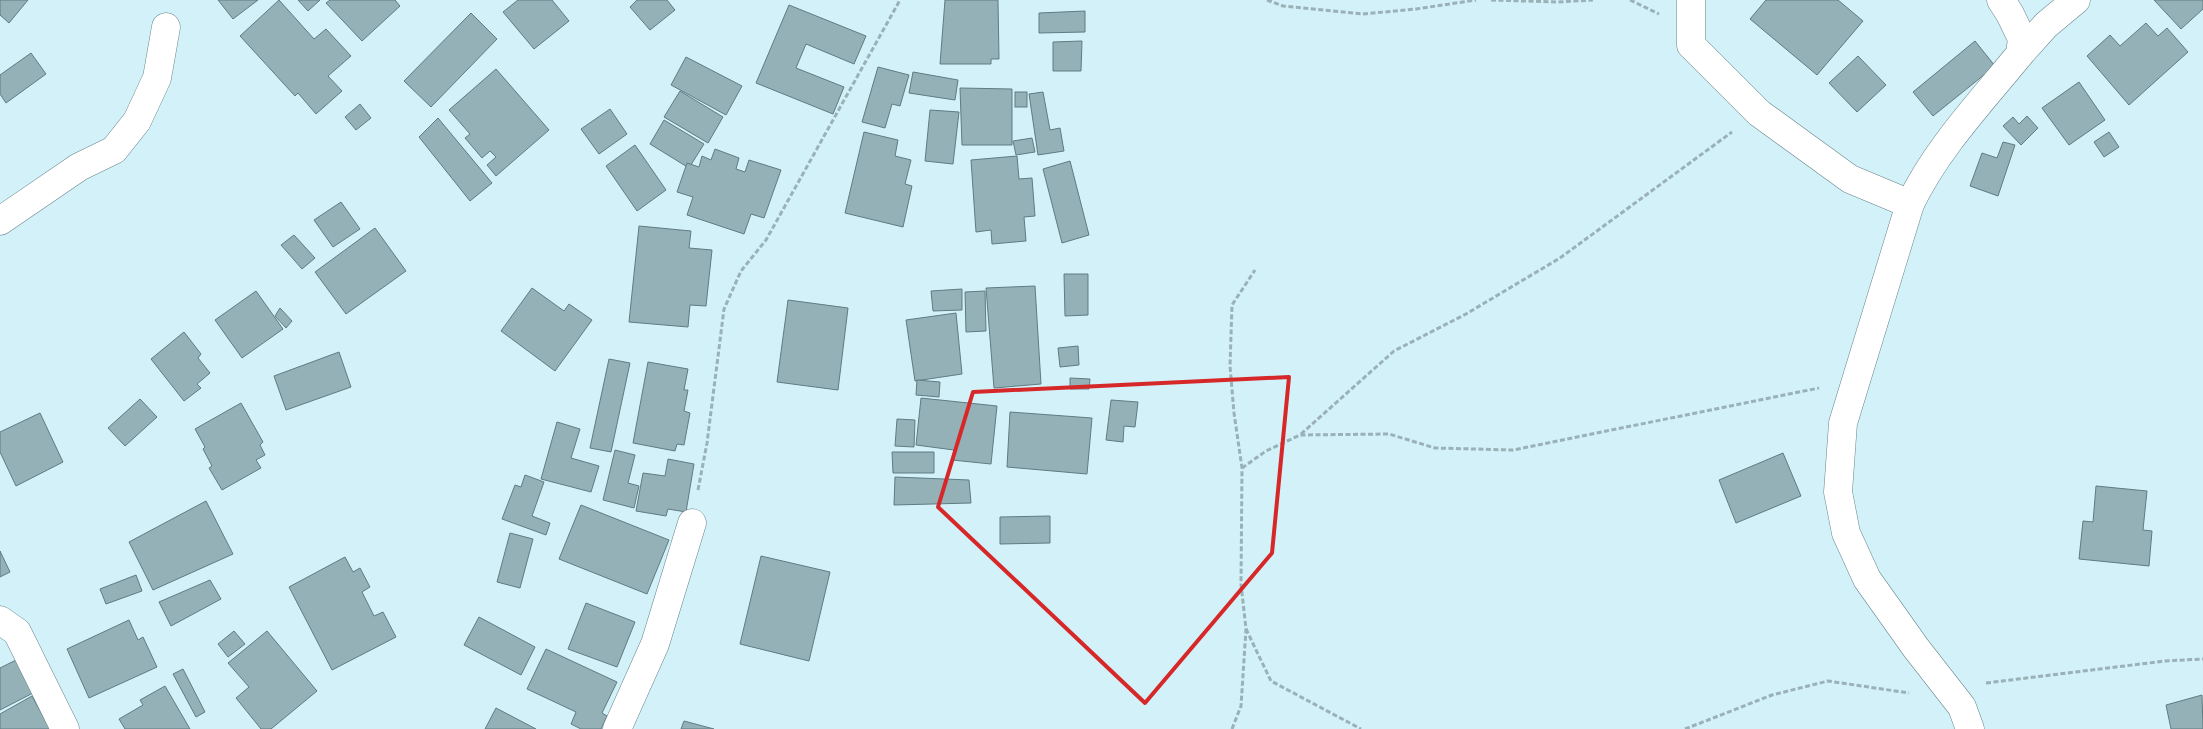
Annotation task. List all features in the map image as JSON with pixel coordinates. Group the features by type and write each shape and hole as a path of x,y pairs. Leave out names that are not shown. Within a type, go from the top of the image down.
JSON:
{"street":[{"path":"1691,0 1691,45 1759,113 1850,179 1910,204"},
{"path":"2000,0 2010,14 2022,40 2020,54"},
{"path":"1960,708 1867,579 1846,533 1838,492 1843,423 1910,204 1924,177 1949,142 2020,54 2046,25 2076,0"},
{"path":"0,221 79,167 114,150 137,122 157,78 166,28"},
{"path":"617,729 654,644 692,523"},
{"path":"0,620 17,632 66,729"}],"path":[{"path":"692,523 707,443 724,309 741,271 766,240 900,0"},
{"path":"1267,0 1283,6 1363,14 1416,9 1476,0"},
{"path":"1491,0 1558,2 1593,0"},
{"path":"1242,468 1266,451 1300,434 1394,351 1466,314 1560,258 1759,113"},
{"path":"1232,729 1241,706 1246,629 1241,584 1242,468 1234,413 1230,366 1232,305 1255,270"},
{"path":"1300,434 1389,434 1435,448 1514,450 1856,381"},
{"path":"1246,629 1272,681 1361,729"},
{"path":"1685,729 1772,695 1828,680 1906,692 1960,708 2166,661 2203,659"}],"highlighted area":[{"path":"1289,377 1272,553 1145,703 938,507 973,392"}],"building":[{"path":"0,0 28,0 9,23 0,15"},
{"path":"218,0 258,0 233,19"},
{"path":"279,0 314,39 326,29 351,56 328,76 342,91 316,114 298,93 295,96 240,36"},
{"path":"298,0 320,0 308,11"},
{"path":"330,0 395,0 400,6 362,41 326,3"},
{"path":"518,0 552,0 569,21 534,49 503,12"},
{"path":"637,0 667,0 675,10 650,30 630,7"},
{"path":"945,0 998,0 999,59 991,59 991,64 940,64"},
{"path":"1766,0 1838,0 1863,21 1817,75 1750,19"},
{"path":"2154,0 2203,0 2203,9 2181,29"},
{"path":"789,5 866,36 854,64 806,44 796,68 844,87 833,114 756,83"},
{"path":"1085,11 1085,32 1039,33 1039,13"},
{"path":"471,13 497,39 431,107 404,81"},
{"path":"2146,23 2158,36 2167,28 2188,52 2129,105 2087,56 2110,35 2120,46"},
{"path":"1082,41 1081,71 1053,71 1053,42"},
{"path":"1975,41 1995,66 1933,116 1913,92"},
{"path":"31,53 46,74 6,103 0,94 0,75"},
{"path":"1858,56 1886,85 1857,112 1829,83"},
{"path":"686,57 742,86 726,115 671,85"},
{"path":"878,67 909,75 900,106 892,104 885,128 862,122"},
{"path":"496,69 549,130 496,176 487,165 496,157 490,151 482,158 465,138 470,134 449,110"},
{"path":"913,72 958,80 955,100 909,93"},
{"path":"2079,82 2105,120 2069,145 2042,108"},
{"path":"960,88 1012,89 1012,145 962,145"},
{"path":"680,91 723,117 708,143 664,117"},
{"path":"1015,92 1027,92 1027,107 1015,107"},
{"path":"1043,92 1050,130 1060,128 1064,151 1038,155 1029,94"},
{"path":"360,104 371,118 356,130 345,117"},
{"path":"610,109 627,134 599,154 581,129"},
{"path":"930,110 959,112 953,164 925,161"},
{"path":"2027,116 2038,128 2021,145 2003,126 2013,117 2019,124"},
{"path":"438,118 492,183 470,201 419,137"},
{"path":"664,120 704,144 689,168 650,144"},
{"path":"864,132 898,140 895,156 911,160 905,184 912,186 903,227 845,213"},
{"path":"2109,132 2119,147 2104,157 2094,142"},
{"path":"1032,138 1035,152 1016,155 1013,141"},
{"path":"2003,142 2015,145 1998,196 1970,186 1982,153 1997,158"},
{"path":"635,145 666,190 637,211 606,166"},
{"path":"715,149 739,158 736,169 745,172 749,160 781,170 764,218 751,214 744,234 687,215 693,197 677,192 687,163 699,167 702,156 711,160"},
{"path":"1017,156 1019,179 1032,178 1035,216 1024,217 1026,241 992,244 991,230 976,232 971,160"},
{"path":"1070,161 1089,235 1062,243 1043,169"},
{"path":"341,202 360,229 333,247 314,220"},
{"path":"639,226 691,231 689,248 712,250 706,306 690,305 688,327 629,322"},
{"path":"375,228 406,271 346,314 315,272"},
{"path":"294,235 315,258 302,269 281,245"},
{"path":"1064,274 1088,274 1088,315 1065,316"},
{"path":"1035,286 1041,384 994,388 986,288"},
{"path":"532,288 564,311 569,304 592,320 555,371 501,331"},
{"path":"962,289 962,310 933,311 931,291"},
{"path":"256,291 283,329 242,358 215,320"},
{"path":"985,291 986,331 966,332 965,292"},
{"path":"788,300 848,308 838,390 777,382"},
{"path":"280,308 292,321 286,328 275,316"},
{"path":"956,313 962,374 915,381 906,320"},
{"path":"184,332 201,354 198,358 210,373 197,384 201,388 184,401 151,359"},
{"path":"1078,346 1079,365 1060,367 1058,348"},
{"path":"339,352 351,387 286,410 274,376"},
{"path":"609,359 630,363 611,452 590,448"},
{"path":"648,362 688,369 684,390 688,390 684,411 690,413 684,445 677,444 675,451 633,443"},
{"path":"1070,378 1090,379 1089,389 1070,389"},
{"path":"917,380 940,382 939,397 916,395"},
{"path":"921,398 997,406 991,464 952,460 954,450 916,445"},
{"path":"140,399 157,417 125,446 108,428"},
{"path":"1111,400 1138,402 1135,427 1124,426 1123,442 1106,440"},
{"path":"241,403 263,442 260,445 265,455 256,460 261,468 222,490 209,468 212,466 203,449 205,447 195,429"},
{"path":"1010,412 1092,418 1087,474 1007,467"},
{"path":"40,413 63,462 16,486 0,452 0,432"},
{"path":"897,419 915,420 914,447 895,446"},
{"path":"557,422 580,429 571,458 599,466 591,492 541,479"},
{"path":"615,450 635,455 628,483 639,486 634,508 603,500"},
{"path":"892,452 934,452 934,473 893,473"},
{"path":"1783,453 1801,496 1736,523 1719,480"},
{"path":"668,459 694,464 686,512 668,509 666,516 636,511 643,473 665,476"},
{"path":"525,475 544,482 532,516 550,523 546,535 502,519 515,485 521,487"},
{"path":"895,477 969,480 971,503 894,505"},
{"path":"2096,486 2147,491 2143,530 2152,531 2149,566 2079,559 2083,521 2093,522"},
{"path":"206,501 233,554 153,590 129,542"},
{"path":"581,505 669,540 647,594 559,559"},
{"path":"1050,516 1050,543 1000,544 1000,517"},
{"path":"510,533 533,539 520,588 497,582"},
{"path":"0,551 10,572 0,577"},
{"path":"761,556 830,572 809,661 740,644"},
{"path":"345,557 353,572 360,568 370,587 362,592 374,616 383,612 396,637 332,670 289,587"},
{"path":"136,575 142,591 106,604 100,589"},
{"path":"210,580 221,599 171,626 159,602"},
{"path":"586,603 635,622 617,667 568,649"},
{"path":"479,617 535,647 521,675 464,645"},
{"path":"129,620 138,640 143,637 157,667 89,698 67,649"},
{"path":"234,631 245,644 228,657 218,644"},
{"path":"267,631 317,691 271,729 261,729 236,698 249,687 228,663"},
{"path":"546,649 617,682 602,713 607,716 601,729 581,729 571,724 576,712 527,689"},
{"path":"18,659 33,693 0,710 0,668"},
{"path":"183,669 205,712 196,717 173,674"},
{"path":"165,686 190,729 125,729 119,719 143,705 140,700"},
{"path":"2202,695 2203,729 2171,729 2166,705"},
{"path":"32,696 50,729 0,729 0,714"},
{"path":"496,708 536,729 485,729"},
{"path":"684,721 714,729 681,729"}]}
